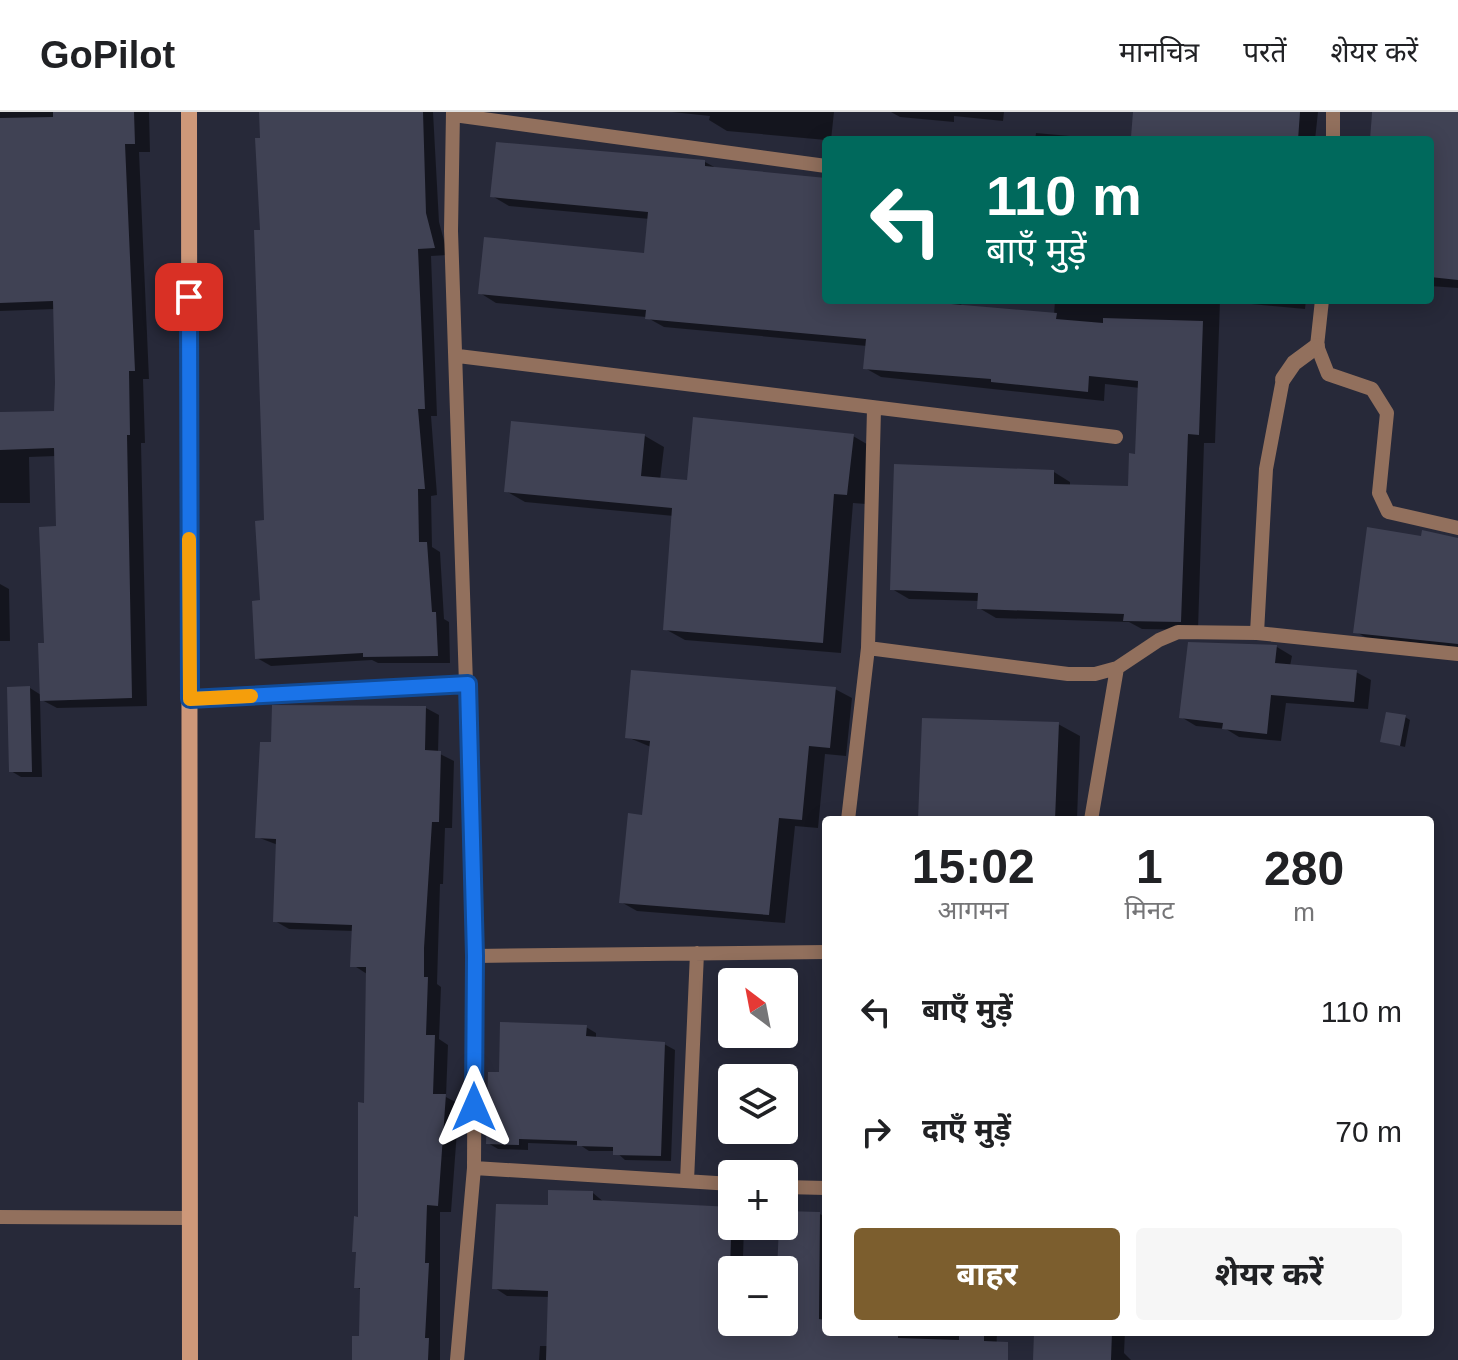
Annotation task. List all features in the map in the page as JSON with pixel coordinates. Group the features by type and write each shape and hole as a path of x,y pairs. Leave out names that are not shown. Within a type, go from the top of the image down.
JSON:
{"street":[{"path":"189,112 190,1360"},
{"path":"1283,379 1294,363 1317,346"}],"lane":[{"path":"1333,112 1333,136"},
{"path":"457,1360 474,1168 475,956 458,356 451,231 454,114 822,165"},
{"path":"1322,304 1317,346 1328,374 1372,389 1387,413 1379,493 1388,512 1458,528"},
{"path":"458,356 1116,437"},
{"path":"1257,633 1266,469 1283,379"},
{"path":"848,816 868,648 874,409"},
{"path":"868,648 1068,674 1095,674 1117,668 1159,640 1178,632 1257,633 1458,654"},
{"path":"1092,816 1117,668"},
{"path":"190,699 468,684"},
{"path":"475,956 822,952"},
{"path":"687,1181 697,953"},
{"path":"474,1168 718,1183"},
{"path":"798,1187 822,1188"},
{"path":"0,1217 190,1218"}],"building":[{"path":"53,112 134,112 135,144 125,144 135,371 129,371 130,435 127,435 132,698 40,701 38,643 44,643 39,527 56,526 54,448 0,450 0,412 54,411 55,383 53,301 0,303 0,118 53,117"},
{"path":"259,112 423,112 426,213 435,248 418,249 425,409 418,409 425,489 418,489 419,542 427,542 438,656 363,657 363,653 255,659 252,601 260,600 255,521 264,520 254,230 260,230 255,138 260,138"},
{"path":"1133,112 1300,112 1298,136 1131,136"},
{"path":"1372,112 1458,112 1458,280 1434,277 1434,136 1370,136"},
{"path":"496,142 705,160 705,166 822,178 822,304 952,304 1057,313 1056,319 1103,323 1103,318 1203,321 1199,435 1188,434 1181,622 1123,621 1124,614 977,609 978,593 890,590 894,464 1054,470 1054,484 1128,486 1129,453 1135,454 1138,381 1089,376 1088,392 991,382 991,379 863,369 866,339 645,319 646,310 478,294 484,237 644,253 648,212 490,197"},
{"path":"693,417 854,434 847,495 834,494 823,643 663,630 672,508 504,492 511,421 645,434 641,476 687,480"},
{"path":"1367,527 1421,536 1422,530 1458,538 1458,644 1353,633"},
{"path":"1188,642 1277,645 1275,663 1357,670 1354,702 1271,695 1267,734 1222,729 1223,723 1179,718"},
{"path":"631,670 836,687 830,748 809,746 802,820 779,818 769,915 619,903 628,813 642,815 650,741 625,738"},
{"path":"30,686 32,772 9,772 7,687"},
{"path":"272,705 426,706 425,750 441,751 439,822 432,822 424,948 424,977 428,977 426,1035 435,1035 433,1094 446,1094 438,1206 427,1205 425,1263 429,1263 425,1338 429,1338 428,1360 352,1360 352,1336 359,1336 360,1288 354,1288 356,1252 352,1252 354,1216 358,1217 358,1102 364,1103 366,967 350,967 352,925 273,922 276,839 255,838 260,742 271,742"},
{"path":"1386,712 1406,715 1400,746 1380,742"},
{"path":"922,718 1059,722 1055,816 918,816"},
{"path":"500,1022 587,1025 586,1036 665,1042 661,1156 613,1155 613,1147 577,1146 577,1141 519,1139 519,1145 486,1144 488,1072 499,1072"},
{"path":"548,1190 593,1191 593,1200 718,1206 718,1240 731,1240 730,1256 718,1256 718,1336 798,1336 798,1256 778,1256 778,1240 798,1240 798,1211 820,1212 819,1319 822,1319 822,1336 959,1340 959,1336 984,1336 984,1341 1008,1342 1008,1360 546,1360 548,1291 492,1289 496,1204 548,1205"},
{"path":"1034,1336 1112,1336 1111,1360 1033,1360"}],"slow traffic":[{"path":"189,539 190,699 251,696"}],"route":[{"path":"189,297 190,699 468,684 475,956 474,1107"}]}
